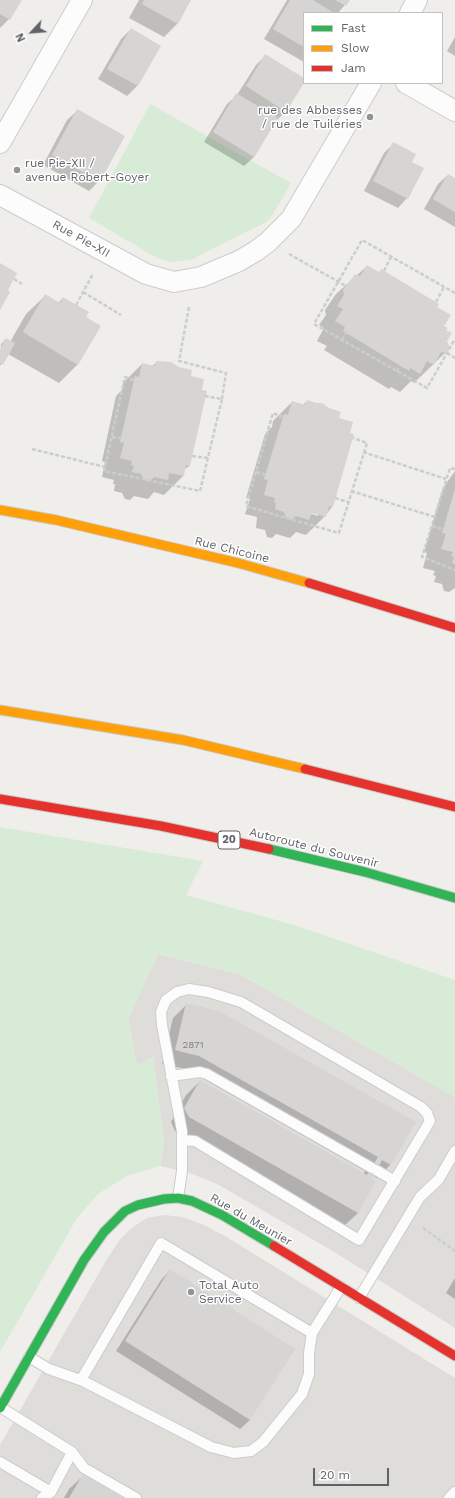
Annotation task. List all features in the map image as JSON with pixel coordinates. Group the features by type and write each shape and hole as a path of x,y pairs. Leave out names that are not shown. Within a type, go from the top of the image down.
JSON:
{"main road":[{"name":"Rue Chicoine","path":"0,510 56,520 238,563 359,597 455,628"},
{"path":"0,710 175,738 249,754 455,807"},
{"name":"Autoroute du Souvenir","path":"0,800 146,823 230,840 358,870 455,898"},
{"name":"Rue du Meunier","path":"0,1407 90,1250 114,1221 125,1211 138,1205 158,1200 178,1198 205,1205 455,1356"}],"street":[{"path":"0,143 82,0"},
{"path":"411,12 417,0"},
{"name":"Rue Pie-XII","path":"0,195 146,274 174,282 188,280 221,269 256,251 280,231 299,207 370,84"},
{"path":"408,84 455,111"}],"lane":[{"path":"178,1198 182,1172 182,1140 161,1012 166,1000 177,992 189,989 208,992 242,1002 421,1107 427,1113 430,1121 359,1240 195,1141 182,1140"},
{"path":"171,1076 200,1072 207,1074 395,1181"},
{"path":"359,1298 420,1197 439,1179 455,1151"},
{"path":"81,1380 161,1243 312,1333"},
{"path":"29,1357 49,1369 81,1380 211,1447 234,1453 251,1451 262,1442 302,1394 309,1374 309,1353 312,1333 342,1287"},
{"path":"0,1407 72,1452 84,1468 136,1498"},
{"path":"42,1498 51,1492 72,1452"},
{"path":"0,1462 51,1492"},
{"path":"449,1498 455,1492"}],"path":[{"path":"455,293 362,240 314,324 427,388 455,339"},
{"path":"286,253 346,286"},
{"path":"384,271 391,257"},
{"path":"76,305 93,274"},
{"path":"14,279 22,284"},
{"path":"436,302 444,287"},
{"path":"83,292 121,315"},
{"path":"176,364 180,358 189,306"},
{"path":"342,340 346,333"},
{"path":"447,353 455,358"},
{"path":"134,380 125,378 104,471 200,491 222,399 226,373 179,361 180,358"},
{"path":"397,372 400,366"},
{"path":"205,396 222,399"},
{"path":"283,417 273,413 246,506 339,533 367,442 353,438"},
{"path":"112,436 121,438"},
{"path":"32,449 105,467"},
{"path":"363,452 446,479"},
{"path":"192,456 208,458"},
{"path":"455,469 450,468 422,557 455,570"},
{"path":"256,472 266,475"},
{"path":"351,491 435,517"},
{"path":"335,498 348,502"},
{"path":"432,526 443,529"},
{"path":"408,1218 455,1251"}],"shaded area":[{"path":"158,954 240,974 455,1097 455,1328 336,1253 219,1185 190,1173 160,1166 164,1142 153,1057 137,1065 128,1019"},
{"path":"165,1215 182,1217 202,1224 225,1236 455,1378 455,1498 0,1498 0,1445 107,1259 121,1238 133,1227 147,1218"}],"green space":[{"path":"150,104 291,183 272,216 266,222 191,260 169,262 157,258 89,218"},
{"path":"0,827 203,861 186,895 294,925 455,980 455,1097 240,974 158,954 128,1019 137,1065 153,1057 164,1142 160,1166 127,1176 99,1193 77,1218 0,1352"}],"building":[{"path":"0,0 22,0 10,20 0,14"},
{"path":"144,0 191,0 178,24 142,4"},
{"path":"290,0 313,0 332,12 303,12 303,46 273,29"},
{"path":"335,0 350,0 346,6"},
{"path":"131,28 161,46 138,86 107,69"},
{"path":"265,54 303,77 303,84 286,112 246,86"},
{"path":"236,93 278,118 254,157 213,132"},
{"path":"77,109 125,136 100,182 52,155"},
{"path":"393,142 416,154 412,162 424,168 408,199 373,181"},
{"path":"448,174 455,178 455,212 433,199"},
{"path":"0,263 17,273 8,290 10,292 0,310"},
{"path":"367,265 379,272 381,269 439,304 437,307 451,315 444,326 448,328 446,330 452,333 447,341 450,348 447,353 441,352 434,365 427,361 420,374 410,368 409,371 343,331 345,327 335,321 343,309 337,306 344,295 343,290 355,274 360,276"},
{"path":"45,294 60,303 63,297 89,312 86,317 101,326 78,365 23,332"},
{"path":"6,338 15,343 3,365 0,363 0,349"},
{"path":"156,361 171,362 179,367 192,370 191,376 204,379 202,390 207,391 190,466 186,465 184,476 169,473 168,480 154,477 150,482 144,480 141,474 132,472 134,466 131,465 132,461 120,458 124,443 120,442 135,376 139,377 142,363 155,366"},
{"path":"307,400 322,403 329,408 341,412 339,418 353,422 350,433 354,434 333,507 329,506 326,517 312,513 309,520 296,516 292,520 286,518 284,512 275,509 275,498 264,495 268,480 264,479 284,414 288,415 292,401 305,405"},
{"path":"455,489 455,564 452,563 454,557 451,556 453,552 441,549 446,534 442,533"},
{"path":"186,1003 219,1011 416,1122 391,1165 382,1160 372,1179 376,1181 358,1213 189,1117 184,1108 200,1080 367,1175 378,1157 199,1056 175,1050"},
{"path":"170,1269 295,1349 250,1420 125,1341"},
{"path":"83,1474 124,1498 69,1498"}],"traffic: fast":[{"path":"269,849 365,872 455,898"},
{"path":"0,1408 84,1260 104,1232 125,1211 138,1205 164,1199 178,1198 192,1201 222,1215 274,1246"}],"traffic: slow":[{"path":"0,510 56,520 238,563 309,583"},
{"path":"0,710 183,740 305,769"}],"traffic: jam":[{"path":"309,583 455,628"},
{"path":"305,769 455,807"},
{"path":"0,799 161,826 269,849"},
{"path":"274,1246 455,1356"}],"place":[{"name":"rue des Abbesses / rue de Tuileries","path":"370,117"},
{"name":"rue Pie-XII / avenue Robert-Goyer","path":"17,170"},
{"name":"Total Auto Service","path":"191,1292"}]}
